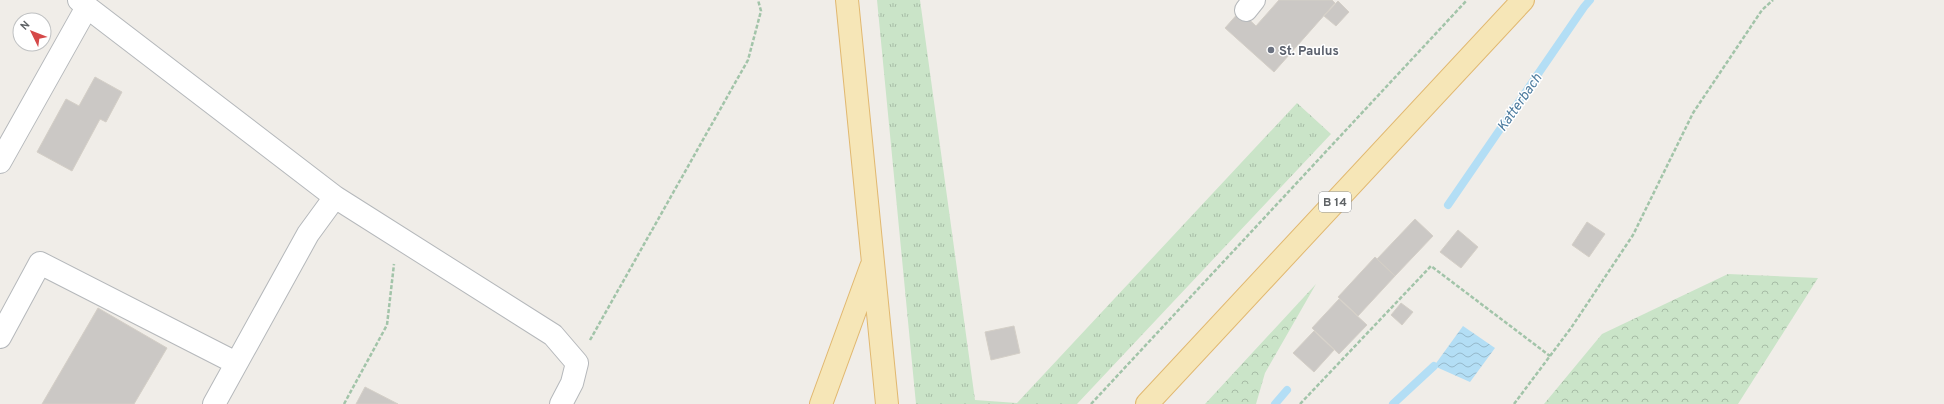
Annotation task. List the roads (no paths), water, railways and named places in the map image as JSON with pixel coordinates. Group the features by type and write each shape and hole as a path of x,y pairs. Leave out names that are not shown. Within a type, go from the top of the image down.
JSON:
{"main road":[{"path":"847,0 874,260 887,404"},
{"name":"B 14","path":"1147,404 1514,5"},
{"path":"821,404 874,260"}],"street":[{"path":"0,162 83,4 335,197 397,238 553,335 577,363 572,383 561,404"},
{"path":"214,404 308,234 335,197"},
{"path":"0,337 40,263 236,363"}],"water":[{"path":"1463,326 1495,348 1470,382 1434,366"}],"waterway":[{"name":"Katterbach","path":"1448,205 1590,0"},
{"path":"1393,404 1434,366"},
{"name":"Katterbach","path":"1275,404 1287,390"}],"place":[{"name":"St. Paulus","path":"1271,50"}]}
